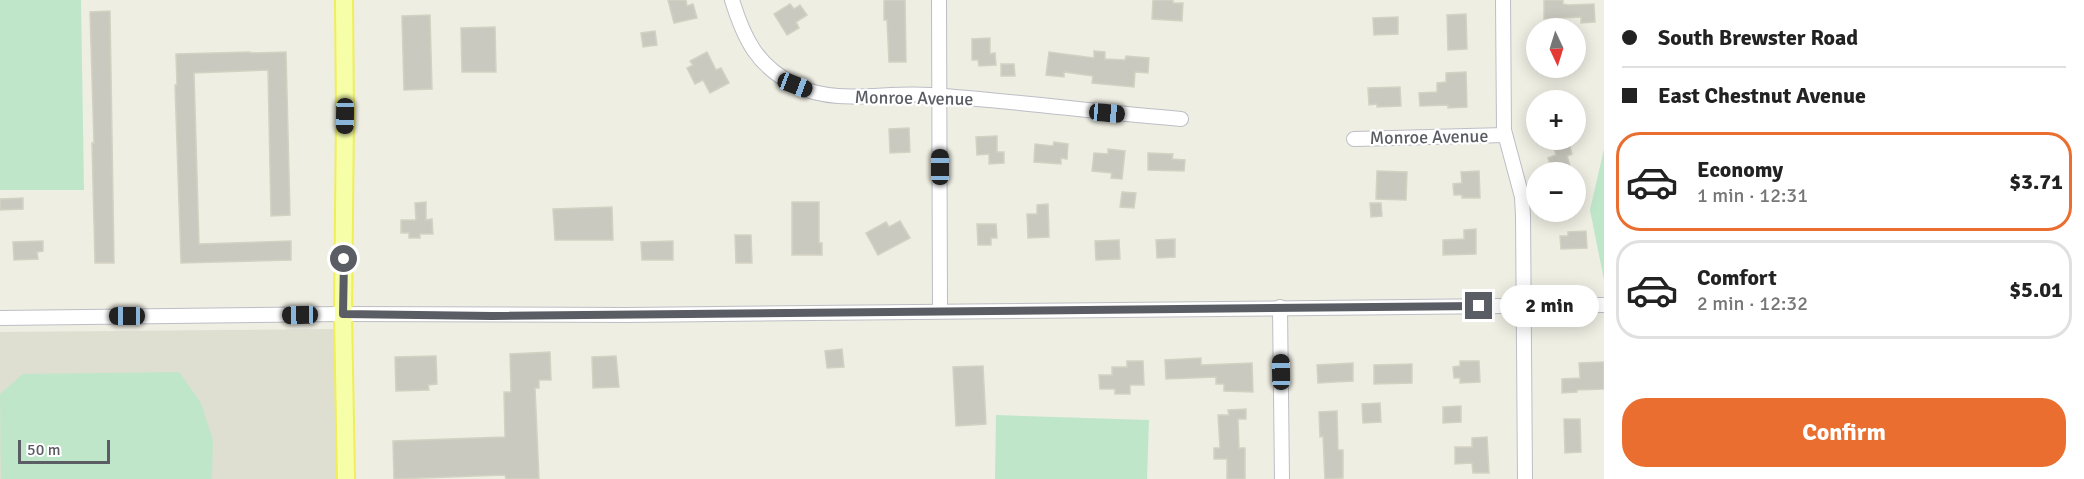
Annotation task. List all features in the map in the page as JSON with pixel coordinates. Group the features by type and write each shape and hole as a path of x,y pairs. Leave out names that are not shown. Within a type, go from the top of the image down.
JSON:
{"main road":[{"path":"344,0 343,314 346,479"}],"street":[{"name":"Monroe Avenue","path":"732,0 749,45 770,70 795,85 821,95 939,96 1181,119"},
{"path":"939,0 940,310"},
{"path":"1503,0 1505,135 1522,197 1524,479"},
{"name":"Monroe Avenue","path":"1354,139 1505,135"},
{"path":"0,318 343,314 492,316 1604,305"},
{"path":"1280,308 1282,479"}],"shaded area":[{"path":"336,329 337,479 0,479 0,332"}],"green space":[{"path":"0,0 81,0 84,190 0,190"},
{"path":"1604,149 1604,280 1590,210"},
{"path":"179,372 201,403 213,440 212,479 1,479 0,394 23,374"},
{"path":"996,415 1149,420 1147,479 995,479"}],"building":[{"path":"668,0 686,0 687,6 693,4 697,18 674,23"},
{"path":"884,0 905,0 906,62 889,62"},
{"path":"1153,0 1173,0 1173,3 1183,3 1182,21 1152,19"},
{"path":"1544,0 1563,0 1563,4 1568,5 1594,4 1595,22 1586,23 1586,18 1581,17 1544,18"},
{"path":"790,4 794,9 800,5 807,15 796,22 799,28 787,35 774,14"},
{"path":"110,11 114,263 95,263 90,12"},
{"path":"1466,14 1467,49 1448,50 1447,15"},
{"path":"430,15 432,89 404,90 402,16"},
{"path":"1398,17 1398,34 1374,35 1373,18"},
{"path":"495,27 496,72 462,72 461,28"},
{"path":"655,31 657,45 643,47 641,33"},
{"path":"990,38 990,54 995,53 996,65 979,66 978,60 972,60 972,39"},
{"path":"1094,51 1105,52 1105,59 1125,60 1126,56 1149,58 1148,73 1135,72 1134,87 1092,83 1093,76 1064,72 1064,77 1046,75 1049,52 1094,58"},
{"path":"286,52 290,215 271,216 268,70 194,73 199,244 291,241 291,260 181,263 176,54"},
{"path":"707,52 716,70 721,68 729,83 710,93 703,80 695,84 687,68 693,65 690,61"},
{"path":"1001,64 1014,64 1015,76 1001,76"},
{"path":"1466,72 1467,107 1420,106 1419,93 1437,92 1437,83 1446,82 1446,73"},
{"path":"1400,87 1401,106 1369,105 1368,88"},
{"path":"909,128 910,152 890,153 889,129"},
{"path":"997,136 997,152 1004,152 1004,163 989,164 989,154 977,155 976,137"},
{"path":"1054,142 1068,144 1067,159 1061,158 1061,164 1034,162 1035,144 1053,146"},
{"path":"1108,149 1125,151 1122,179 1111,178 1112,173 1092,171 1094,153 1108,154"},
{"path":"1555,150 1571,150 1572,154 1567,156 1569,162 1549,162 1548,158 1556,155"},
{"path":"1148,153 1173,154 1172,159 1185,160 1184,171 1148,170"},
{"path":"1377,171 1407,172 1406,200 1376,199"},
{"path":"1479,171 1480,198 1462,198 1462,195 1454,195 1453,184 1462,183 1461,172"},
{"path":"1122,192 1136,193 1134,208 1120,207"},
{"path":"23,198 23,209 0,210 0,199"},
{"path":"426,202 426,220 432,219 433,234 420,234 420,238 409,238 409,233 401,233 401,220 416,220 415,203"},
{"path":"792,202 819,202 819,243 822,243 822,255 792,255"},
{"path":"1370,203 1381,203 1382,216 1371,217"},
{"path":"1048,204 1049,237 1028,238 1027,214 1037,214 1037,205"},
{"path":"612,207 613,240 555,240 553,209"},
{"path":"900,221 910,238 878,255 866,233 886,222 889,227"},
{"path":"977,224 996,224 997,238 991,238 991,245 978,245"},
{"path":"1476,229 1476,254 1443,255 1443,240 1464,239 1464,230"},
{"path":"1586,231 1587,248 1561,249 1560,236 1568,236 1568,232"},
{"path":"735,235 751,235 752,263 736,263"},
{"path":"1175,239 1175,257 1157,258 1156,240"},
{"path":"1119,240 1120,259 1096,260 1095,241"},
{"path":"43,241 43,251 37,252 38,259 14,260 13,242"},
{"path":"673,241 673,260 642,260 641,242"},
{"path":"842,349 844,367 827,368 825,351"},
{"path":"550,352 551,380 539,380 539,388 535,388 539,479 506,479 505,475 394,479 393,441 505,437 504,392 511,392 510,354"},
{"path":"436,356 437,384 428,385 429,390 396,391 395,357"},
{"path":"616,356 619,387 593,388 592,357"},
{"path":"1201,358 1201,365 1252,363 1253,392 1224,391 1224,384 1216,384 1216,377 1166,379 1165,360"},
{"path":"1127,361 1143,361 1144,385 1130,385 1130,394 1115,394 1115,389 1100,389 1099,375 1112,375 1112,367 1127,367"},
{"path":"1460,361 1479,361 1480,382 1460,383 1460,378 1454,378 1453,367 1460,366"},
{"path":"1604,362 1604,389 1562,393 1562,379 1580,378 1579,363"},
{"path":"1353,363 1353,381 1318,383 1317,365"},
{"path":"1412,364 1412,383 1374,384 1374,365"},
{"path":"983,366 986,424 956,426 953,367"},
{"path":"1380,403 1381,422 1363,423 1362,404"},
{"path":"1461,406 1461,422 1443,423 1443,407"},
{"path":"1246,409 1246,419 1238,419 1239,448 1245,448 1245,479 1227,479 1227,459 1214,459 1214,448 1220,448 1218,415 1229,415 1228,410"},
{"path":"1337,411 1338,450 1343,450 1343,478 1325,479 1323,436 1320,437 1319,412"},
{"path":"1564,419 1580,419 1581,452 1565,453"},
{"path":"1487,437 1489,473 1473,473 1472,463 1455,464 1455,447 1472,447 1472,438"}],"route":[{"path":"344,259 343,314 492,316 1479,306"}]}
